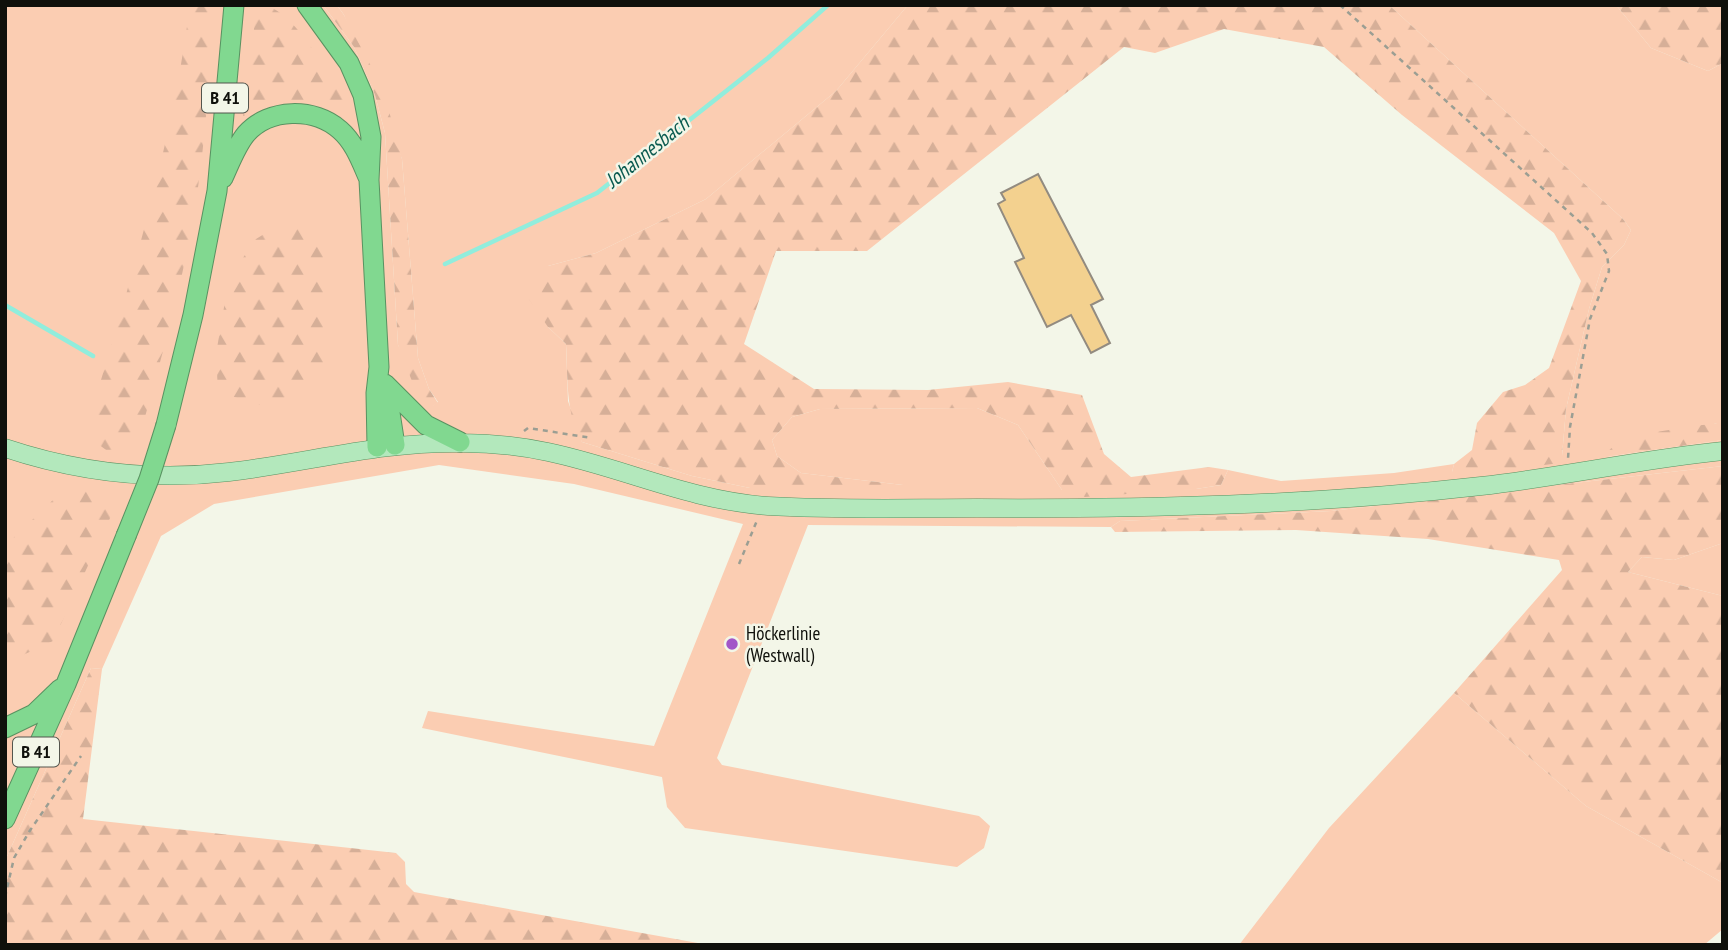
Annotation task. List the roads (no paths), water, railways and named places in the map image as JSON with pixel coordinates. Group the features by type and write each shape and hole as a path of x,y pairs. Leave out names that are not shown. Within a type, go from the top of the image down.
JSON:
{"highway":[{"name":"B 41","path":"5,819 126,536 149,479 166,425 193,316 216,191 234,5"},
{"path":"307,5 349,63 363,95 371,137 369,180 386,446"},
{"path":"216,191 246,134 260,122 275,115 292,113 308,114 325,120 340,130 351,142 369,180"},
{"path":"382,376 426,425 460,443"},
{"path":"5,728 34,714 65,684"}],"main road":[{"path":"5,448 63,464 145,475 226,472 386,446 460,443 509,445 551,452 702,497 763,506 1152,508 1399,494 1484,486 1639,461 1723,451"}],"waterway":[{"name":"Johannesbach","path":"445,264 597,193 768,58 828,5"},
{"name":"Johannesbach","path":"5,305 93,356"}],"place":[{"name":"Höckerlinie (Westwall)","path":"732,644"}]}
